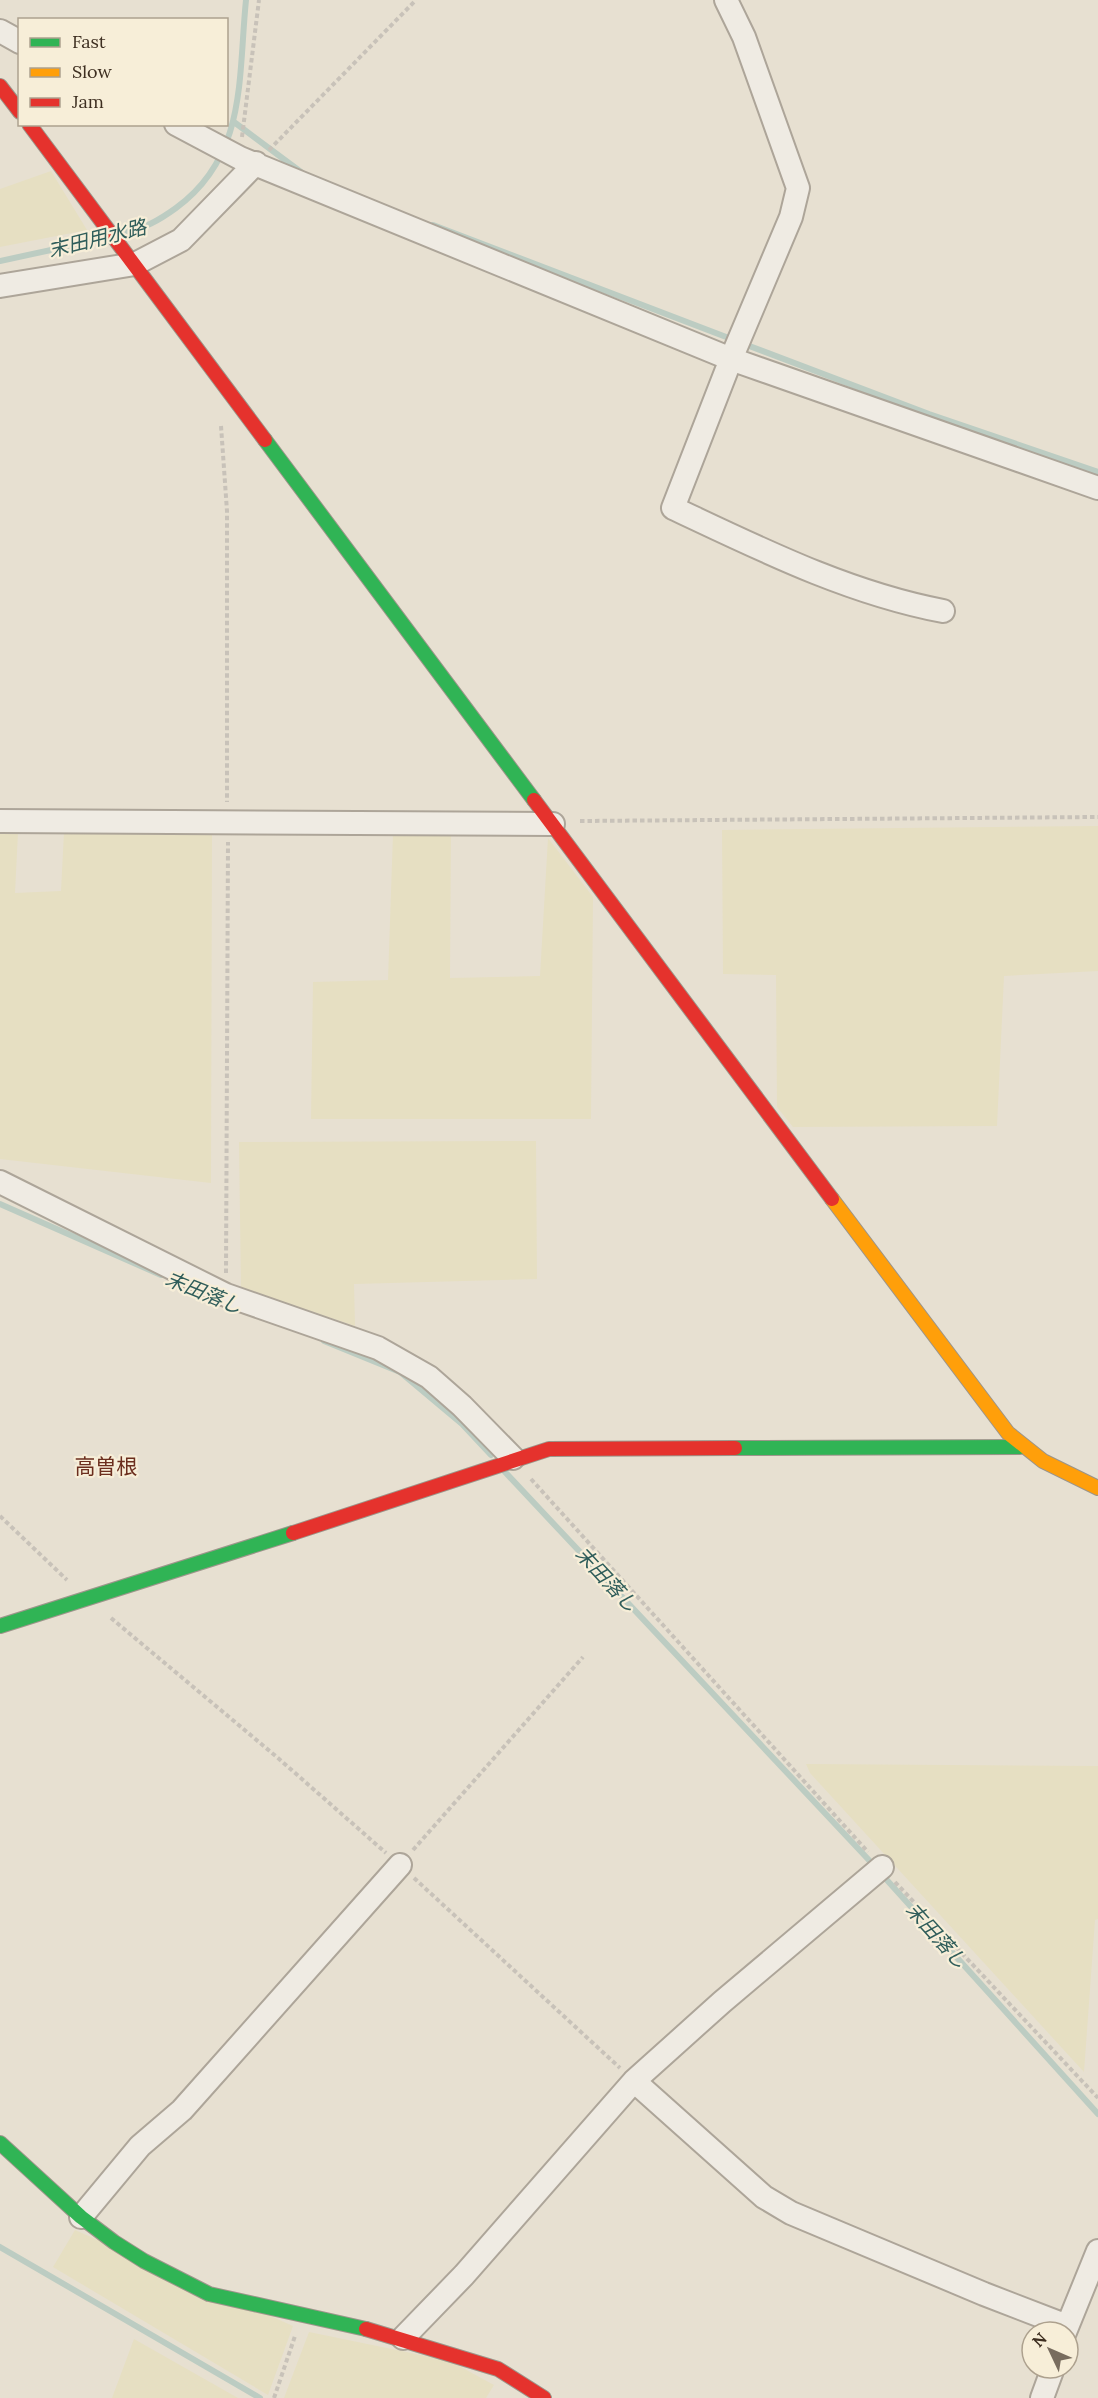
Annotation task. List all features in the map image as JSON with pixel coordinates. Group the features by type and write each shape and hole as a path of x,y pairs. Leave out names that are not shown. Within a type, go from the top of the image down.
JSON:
{"street":[{"path":"726,0 744,37 798,188 791,218 736,347 673,508 781,558 884,598 943,611"},
{"path":"0,32 18,41"},
{"path":"0,86 18,109"},
{"path":"31,126 970,1384 1020,1447 1064,1475 1098,1488"},
{"path":"180,126 248,161 1098,488"},
{"path":"0,286 135,264 181,240 248,161"},
{"path":"0,821 553,824"},
{"path":"0,1182 226,1295 378,1348 429,1377 462,1406 513,1458"},
{"path":"0,1626 89,1600 410,1495 513,1458 549,1449 1020,1447"},
{"path":"81,2217 140,2146 182,2110 400,1865"},
{"path":"404,2338 464,2275 634,2081 722,2002 882,1867"},
{"path":"634,2081 764,2198 824,2227 1045,2320"},
{"path":"0,2143 81,2217 144,2261 209,2294 304,2313 404,2338 498,2369 544,2398"},
{"path":"1070,2320 1098,2251"},
{"path":"1042,2398 1049,2380"}],"path":[{"path":"248,161 259,0"},
{"path":"248,161 416,0"},
{"path":"221,415 226,511 228,821 226,1295"},
{"path":"553,824 600,820 1098,817"},
{"path":"513,1458 882,1867 1098,2098"},
{"path":"0,1516 89,1600 278,1758 400,1865 634,2081"},
{"path":"400,1865 583,1657"},
{"path":"274,2398 304,2313"}],"shaded area":[{"path":"51,171 87,230 0,247 0,189"},
{"path":"1098,826 1098,971 1004,976 997,1126 793,1127 777,1107 776,975 723,974 722,830"},
{"path":"18,832 15,893 61,891 64,832 212,834 211,1183 0,1159 0,833"},
{"path":"451,832 450,978 540,976 548,838 593,897 591,1119 311,1119 313,982 388,980 393,834"},
{"path":"536,1141 537,1279 354,1284 355,1326 241,1288 239,1142"},
{"path":"806,1764 1098,1766 1098,1919 1095,1920 1084,2072 810,1773"},
{"path":"75,2230 293,2326 268,2395 53,2267"},
{"path":"309,2332 450,2361 494,2385 486,2398 284,2398"},
{"path":"134,2339 238,2398 112,2398"}],"waterway":[{"name":"末田用水路","path":"123,233 151,224 176,208 199,187 216,165 235,114 246,0"},
{"path":"234,122 301,172"},
{"path":"433,225 734,340"},
{"name":"末田用水路","path":"0,261 102,239"},
{"path":"744,344 929,414 1098,472"},
{"name":"末田落し","path":"0,1204 161,1275"},
{"name":"末田落し","path":"324,1341 400,1372 462,1424 491,1455"},
{"name":"末田落し","path":"505,1472 867,1858 1098,2114"},
{"path":"0,2247 260,2398"}],"traffic: fast":[{"path":"265,440 534,800"},
{"path":"735,1448 1020,1447"},
{"path":"0,1626 293,1533"},
{"path":"0,2143 81,2217 144,2261 209,2294 366,2329"}],"traffic: slow":[{"path":"832,1199 1008,1433 1043,1461 1098,1488"}],"traffic: jam":[{"path":"0,86 18,109"},
{"path":"30,126 265,440"},
{"path":"534,800 832,1199"},
{"path":"293,1533 549,1449 735,1448"},
{"path":"366,2329 498,2369 544,2398"}],"district":[{"name":"高曽根","path":"106,1466"}]}
